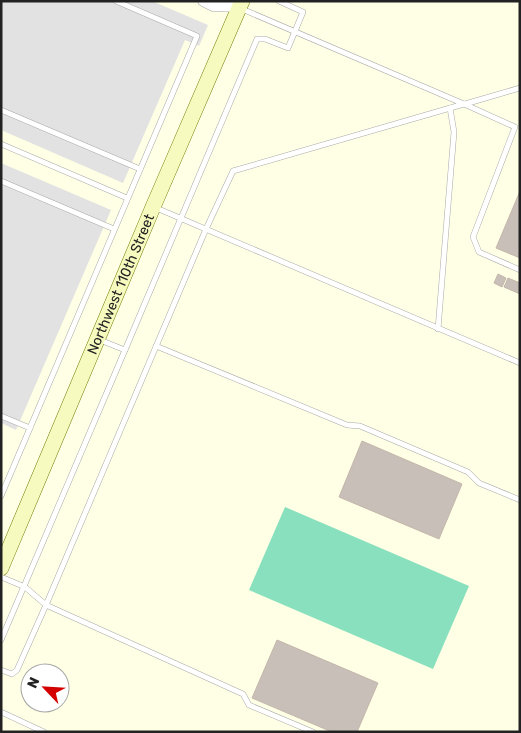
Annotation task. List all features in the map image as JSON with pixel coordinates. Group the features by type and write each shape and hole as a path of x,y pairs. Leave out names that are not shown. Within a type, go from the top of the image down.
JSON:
{"street":[{"path":"203,1 213,6 238,3"},
{"name":"Northwest 110th Street","path":"1,568 238,3"}],"lane":[{"path":"1,496 197,36 116,1"},
{"path":"1,640 256,40 265,39 288,48 295,32 302,12 279,1"},
{"path":"238,3 295,32 515,127 473,237 479,252 520,270"},
{"path":"1,670 12,674 17,670 232,171 520,88"},
{"path":"438,329 454,132 450,108"},
{"path":"1,110 140,169"},
{"path":"1,144 127,198"},
{"path":"1,181 114,229"},
{"path":"153,207 520,364"},
{"path":"97,339 125,350"},
{"path":"156,346 347,425 360,426 468,472 479,483 520,500"},
{"path":"1,416 30,428"},
{"path":"1,576 25,587 46,605 243,694 249,704 313,732"},
{"path":"1,712 35,730 44,732"}],"shaded area":[{"path":"1,1 520,1 520,732 1,732"},
{"path":"1,1 152,1 208,25 199,46 185,40 123,183 1,130"},
{"path":"1,163 111,210 16,430 1,423"}],"green space":[{"path":"285,507 469,586 433,669 249,590"}],"building":[{"path":"520,191 520,258 496,248"},
{"path":"498,274 506,278 502,287 494,283"},
{"path":"508,278 520,283 520,294 504,287"},
{"path":"362,441 462,484 439,539 339,497"},
{"path":"277,640 378,683 357,732 332,732 252,698"}]}
